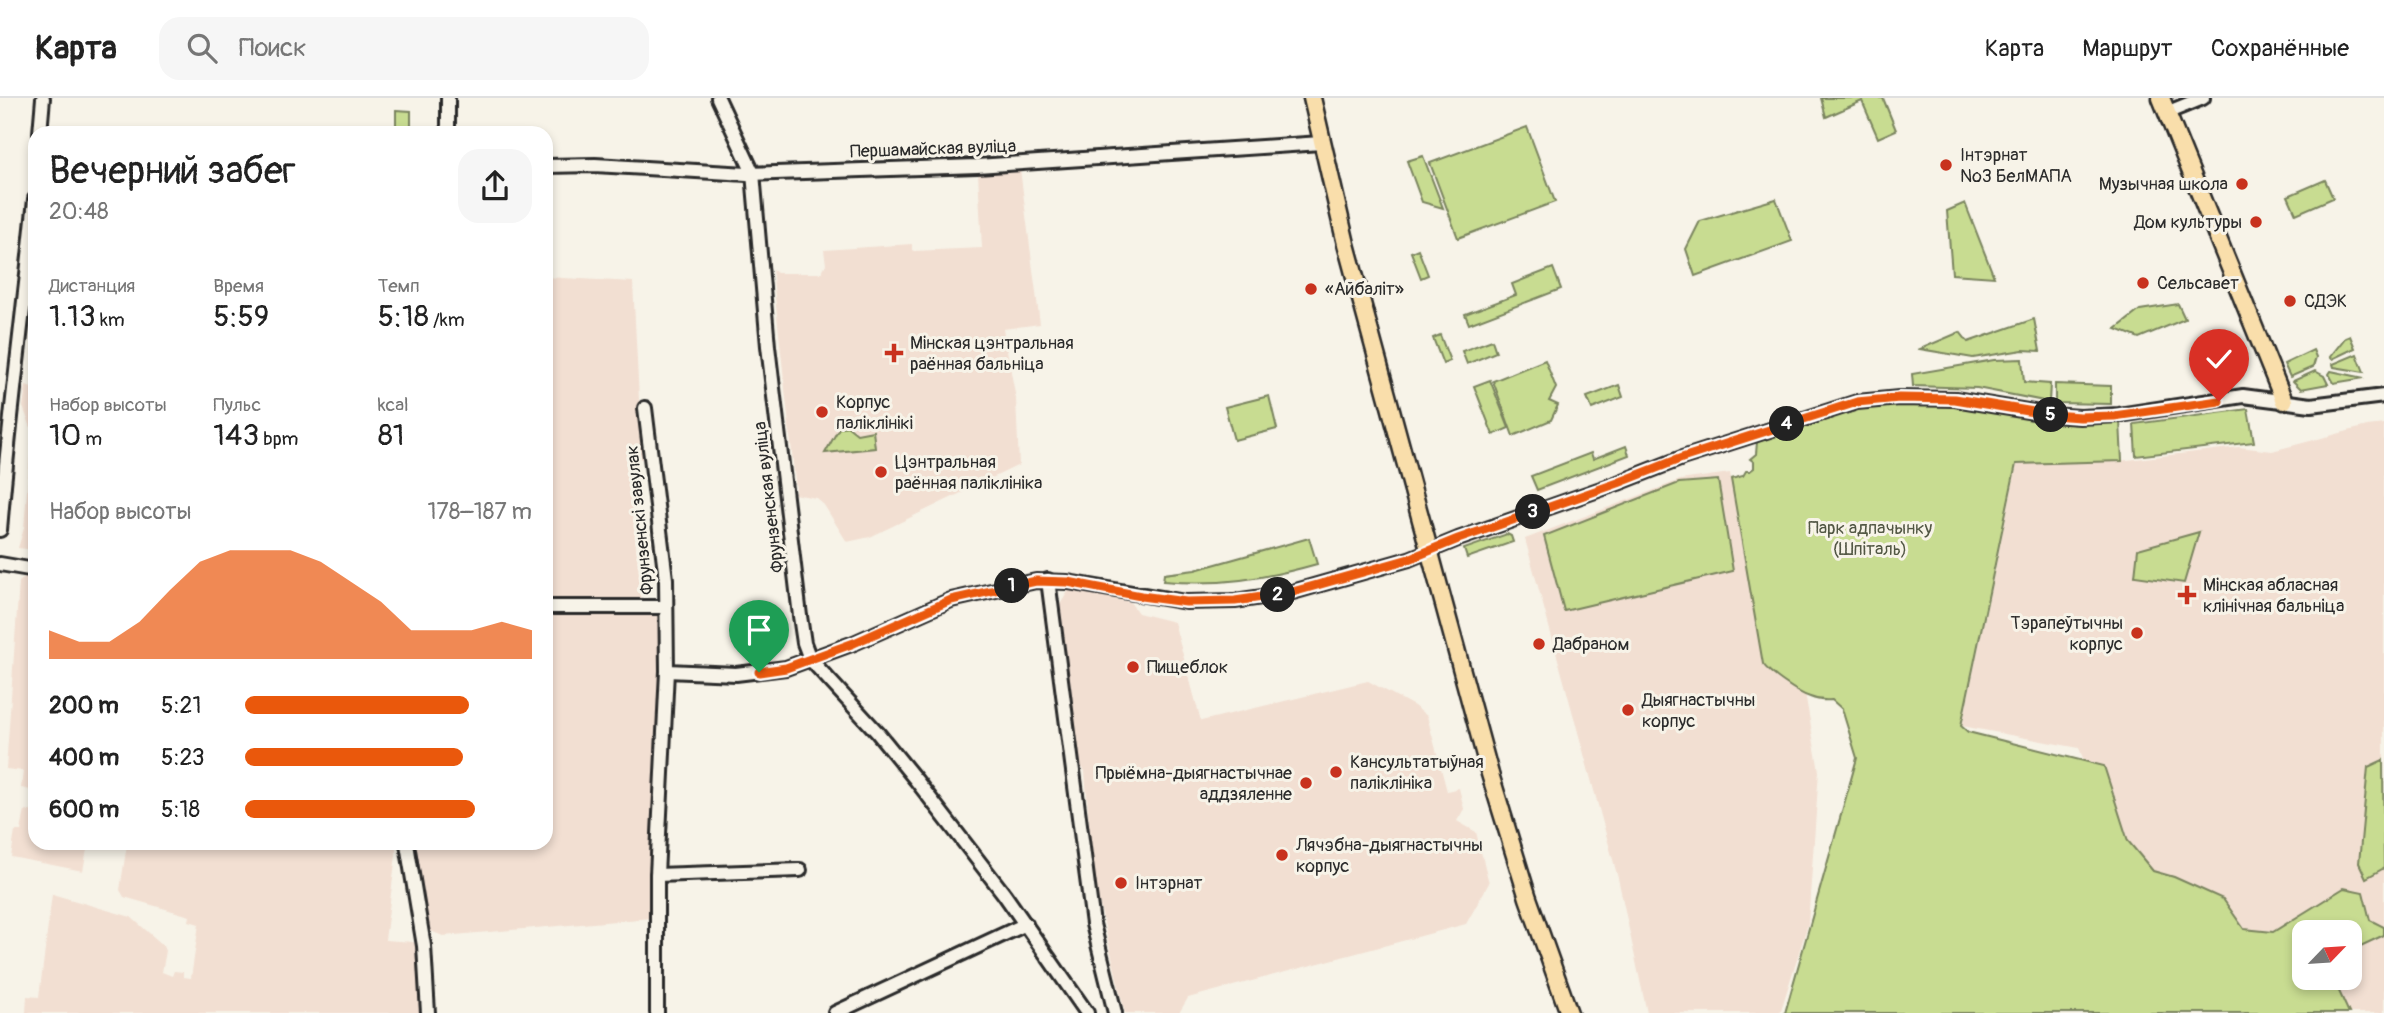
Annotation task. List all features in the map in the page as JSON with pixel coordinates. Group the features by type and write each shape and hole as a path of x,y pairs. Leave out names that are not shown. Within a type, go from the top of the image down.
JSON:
{"main road":[{"path":"1312,98 1321,142 1429,550 1508,833 1569,1013"},
{"path":"2169,106 2284,401"}],"street":[{"path":"41,126 43,98"},
{"path":"449,98 449,126"},
{"name":"Фрунзенская вуліца","path":"718,98 753,173 777,422 803,634 810,659 893,751 1026,924 1087,1013"},
{"path":"2169,106 2203,98"},
{"name":"Першамайская вуліца","path":"553,166 594,165 753,173 977,166 1321,142"},
{"path":"0,530 7,438 28,277"},
{"path":"667,671 736,674 786,668 854,643 951,600 1048,580 1186,602 1235,601 1289,593 1409,559 1682,458 1857,402 1899,398 1955,399 2080,417 2119,415 2243,396 2311,405 2384,396"},
{"name":"Фрунзенскі завулак","path":"645,408 664,545 666,607 667,671 657,875 657,1013"},
{"path":"0,564 28,569"},
{"path":"1048,580 1093,924 1115,1013"},
{"path":"553,607 666,607"},
{"path":"408,850 424,946 428,1013"},
{"path":"657,875 800,870"},
{"path":"835,1013 1026,924"}],"shaded area":[{"name":"Мінская цэнтральная раённая бальніца","path":"1020,169 1040,324 1003,329 1016,399 1019,465 870,537 847,542 824,505 816,498 794,494 796,490 772,269 777,273 821,273 826,264 824,250 912,244 914,251 982,248 978,173"},
{"path":"553,277 633,282 642,459 627,459 643,612 661,613 651,918 443,936 423,928 414,850 553,850"},
{"path":"26,386 28,420 23,407"},
{"name":"Мінская абласная клінічная бальніца","path":"2384,424 2384,1013 2290,1013 2126,867 2079,748 1962,726 2017,464 2119,461 2239,447 2272,451"},
{"path":"1730,473 1763,648 1803,682 1819,771 1808,924 1780,1013 1647,1013 1618,878 1525,539 1680,480"},
{"path":"28,479 28,549 18,548 24,528"},
{"path":"28,575 28,790 21,788 23,771 6,769 19,582"},
{"path":"1069,590 1130,602 1138,613 1174,622 1201,721 1368,681 1427,716 1447,791 1459,788 1464,809 1457,821 1476,832 1489,883 1466,924 1188,998 1179,1013 1125,1013 1093,876 1085,771 1080,765 1059,606"},
{"path":"25,810 28,811 28,850 87,850 83,871 11,857 15,831 21,831"},
{"path":"126,850 396,850 385,940 413,942 419,946 422,1013 26,1013 27,996 39,997 52,894 131,917 164,946 166,951 162,972 172,976 174,971 183,972 183,977 191,978 199,924 189,921 190,916 124,897 120,890"}],"green space":[{"path":"1821,98 1883,98 1896,130 1878,138 1862,101 1826,117"},
{"path":"396,110 411,111 411,126 396,126"},
{"path":"1527,127 1555,202 1458,238 1430,163"},
{"path":"1423,156 1443,208 1422,202 1407,161"},
{"path":"2325,180 2333,198 2296,214 2288,196"},
{"path":"1776,199 1792,241 1695,276 1686,249 1700,221"},
{"path":"1965,203 1994,277 1952,274 1947,211"},
{"path":"1418,249 1428,275 1421,278 1411,252"},
{"path":"1553,268 1561,289 1469,324 1465,314 1516,295 1512,284"},
{"path":"2178,304 2185,319 2139,338 2116,329 2140,310"},
{"path":"2034,319 2040,351 2023,350 1973,358 1920,349 1960,332 1968,342"},
{"path":"1440,335 1450,361 1443,364 1433,338"},
{"path":"2350,336 2355,348 2332,359 2330,357 2345,338"},
{"path":"1492,340 1496,352 1467,364 1462,351"},
{"path":"2313,350 2316,357 2313,367 2290,377 2284,364"},
{"path":"2357,354 2364,372 2334,367 2333,364"},
{"path":"2022,359 2024,382 2050,384 2049,402 1977,388 1913,386 1912,374 1994,360"},
{"path":"1545,360 1556,388 1549,401 1558,405 1551,420 1513,436 1493,381"},
{"path":"2315,371 2324,376 2328,384 2301,389 2293,381"},
{"path":"2331,371 2364,378 2334,383 2329,374"},
{"path":"1490,380 1509,428 1493,435 1474,386"},
{"path":"2055,384 2111,386 2111,404 2055,403"},
{"path":"1619,385 1623,397 1592,409 1587,397"},
{"path":"1269,396 1277,429 1234,440 1225,407"},
{"name":"Парк адпачынку (Шпіталь)","path":"1876,403 1956,405 2068,423 2120,421 2122,461 2016,464 1961,726 1968,732 2104,766 2128,841 2153,871 2174,877 2223,899 2244,929 2273,932 2292,920 2292,990 2338,990 2349,1013 1785,1013 1857,758 1842,709 1832,700 1818,700 1799,692 1763,664 1731,479 1743,476 1746,471 1754,468 1754,462 1750,459 1756,454 1757,442 1847,410"},
{"path":"2248,409 2254,442 2136,456 2134,424"},
{"path":"847,426 857,434 873,431 875,448 825,453 839,428"},
{"path":"1626,446 1629,455 1537,490 1531,476 1591,453 1593,459"},
{"path":"1718,480 1733,571 1564,611 1544,536 1679,483"},
{"path":"2199,532 2184,583 2135,576 2138,549"},
{"path":"1507,534 1513,542 1467,558 1464,549"},
{"path":"1309,538 1317,564 1241,580 1203,583 1163,581 1164,574 1195,570"},
{"path":"2383,760 2384,868 2366,878 2359,863 2368,767"},
{"path":"2344,888 2363,892 2370,920 2384,927 2384,935 2362,945 2362,920 2292,920"}],"place":[{"name":"Інтэрнат №3 БелМАПА","path":"1946,165"},
{"name":"Музычная школа","path":"2242,184"},
{"name":"Дом культуры","path":"2256,222"},
{"name":"Сельсавет","path":"2143,283"},
{"name":"«Айбаліт»","path":"1311,289"},
{"name":"СДЭК","path":"2290,301"},
{"name":"Мінская цэнтральная раённая бальніца","path":"894,353"},
{"name":"Корпус паліклінікі","path":"822,412"},
{"name":"Цэнтральная раённая паліклініка","path":"881,472"},
{"name":"Мінская абласная клінічная бальніца","path":"2187,595"},
{"name":"Тэрапеўтычны корпус","path":"2137,633"},
{"name":"Дабраном","path":"1539,644"},
{"name":"Пищеблок","path":"1133,667"},
{"name":"Дыягнастычны корпус","path":"1628,710"},
{"name":"Кансультатыўная паліклініка","path":"1336,772"},
{"name":"Прыёмна-дыягнастычнае аддзяленне","path":"1306,783"},
{"name":"Лячэбна-дыягнастычны корпус","path":"1282,855"},
{"name":"Інтэрнат","path":"1121,883"}],"route":[{"path":"759,672 799,664 965,595 1036,581 1068,582 1186,602 1235,601 1289,593 1409,559 1682,458 1857,402 1899,398 1955,399 2080,417 2114,416 2219,401"}]}
